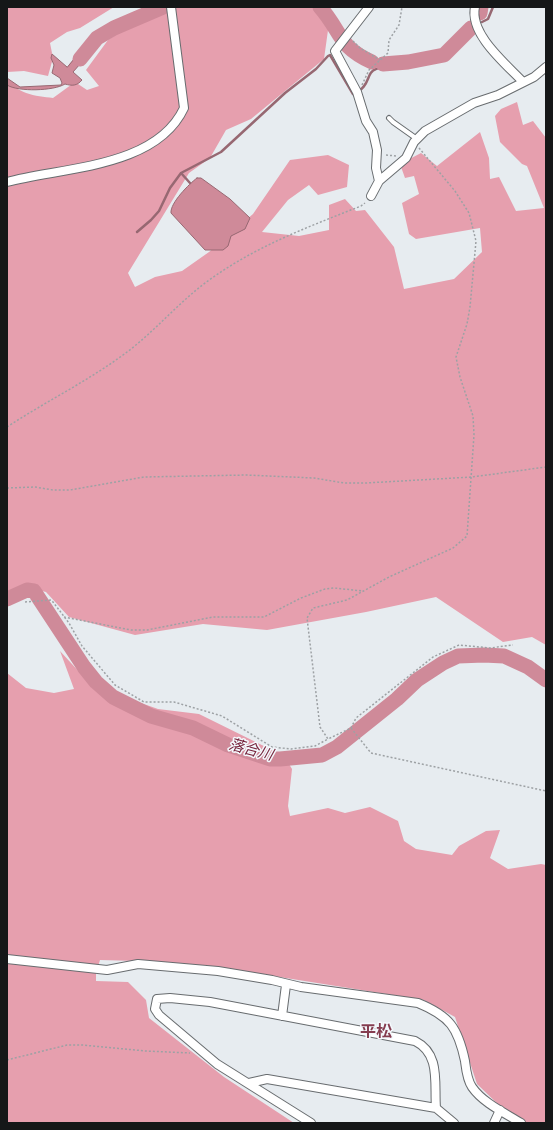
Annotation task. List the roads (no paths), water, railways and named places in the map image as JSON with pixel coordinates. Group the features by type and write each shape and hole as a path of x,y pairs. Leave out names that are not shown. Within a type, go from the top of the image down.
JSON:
{"street":[{"path":"7,182 111,161 132,153 160,138 171,129 179,119 184,108 172,7"},
{"path":"369,7 335,51 356,90 366,120 373,132 377,154 376,168 379,181"},
{"path":"475,7 473,16 475,22 489,46 523,82"},
{"path":"371,196 379,181 406,158 416,141 425,131 474,103 498,95 534,77 546,67"},
{"path":"7,959 107,970 138,964 218,971 272,980 286,984 418,1003 434,1009 446,1018 453,1027 461,1043 471,1085 477,1094 521,1123"},
{"path":"282,1016 286,984"},
{"path":"311,1123 218,1064 204,1053 159,1015 155,1009 157,1000 170,998 210,1002 415,1041 425,1046 435,1067 436,1108"},
{"path":"249,1083 267,1079 436,1108 454,1123"},
{"path":"494,1123 500,1110"}],"lane":[{"path":"389,118 416,141"}],"waterway":[{"path":"80,59 97,38 114,28 163,7"},
{"path":"320,7 346,44 352,50 372,62"},
{"path":"480,13 481,7"},
{"path":"482,22 488,19 493,7"},
{"path":"383,64 408,62 444,55 471,28"},
{"path":"137,232 159,211 170,188 181,173 221,152 285,93 316,69 328,56 330,55 353,94 359,91 366,84 370,73 376,69 381,67 399,67 401,63"},
{"path":"181,173 190,183"},
{"name":"落合川","path":"7,599 27,590 34,591 84,667 96,682 113,697 151,716 193,728 228,745 270,759 322,755 337,747 397,699 417,680 443,663 458,656 504,656 528,667 546,680"}],"district":[{"name":"平松","path":"376,1032"}]}
